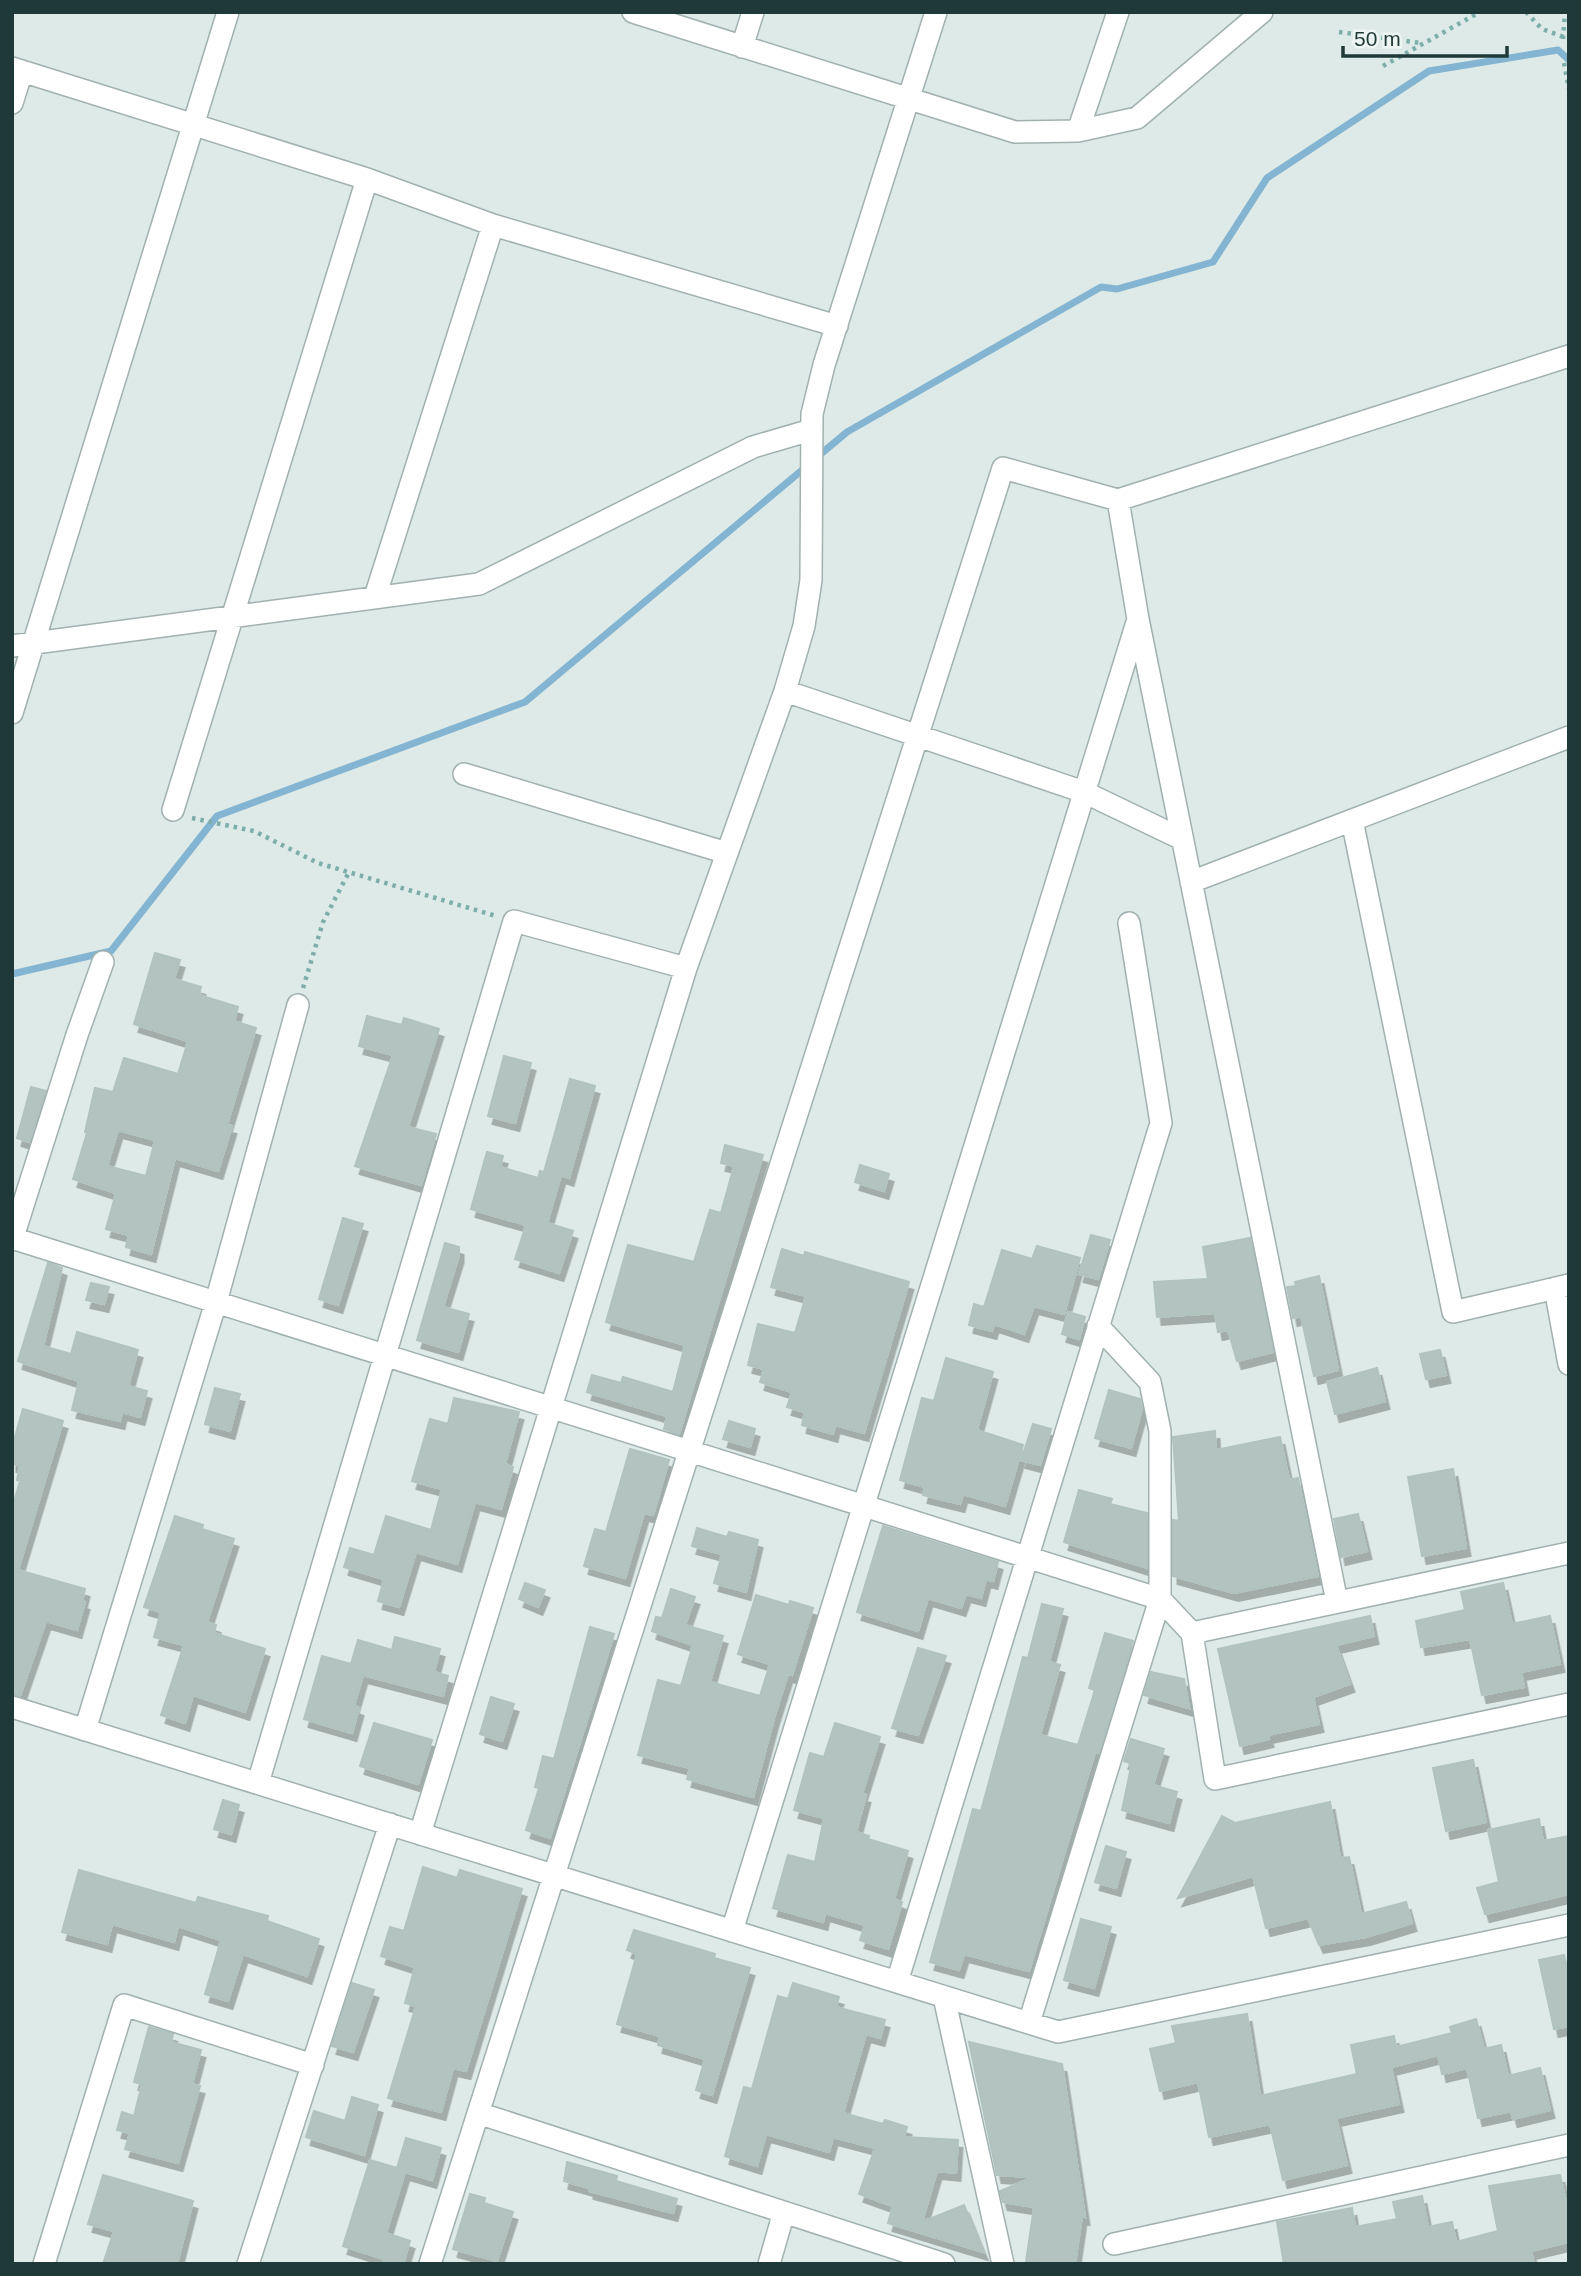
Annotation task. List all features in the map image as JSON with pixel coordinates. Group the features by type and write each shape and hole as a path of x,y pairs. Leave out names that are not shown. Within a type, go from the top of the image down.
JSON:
{"street":[{"path":"12,713 228,12"},
{"path":"633,12 1015,132 1078,131 1137,118 1262,12"},
{"path":"742,47 753,12"},
{"path":"420,1833 686,968 785,691 804,626 811,580 812,414 936,12"},
{"path":"1078,131 1118,12"},
{"path":"12,103 17,70 367,179 493,225 837,326"},
{"path":"173,810 367,179"},
{"path":"375,597 493,225"},
{"path":"430,2264 1003,468 1118,500 1569,356"},
{"path":"12,646 479,584 754,447 811,438"},
{"path":"1118,500 1138,619 1337,1602"},
{"path":"732,1931 1138,619"},
{"path":"12,638 34,644"},
{"path":"785,691 1084,792 1182,839"},
{"path":"1191,882 1569,737"},
{"path":"464,774 727,853"},
{"path":"1352,820 1453,1312 1562,1287 1569,1364"},
{"path":"258,1783 514,921 686,968"},
{"path":"897,1982 1161,1123 1129,923"},
{"path":"103,962 12,1239 1160,1599 1192,1633 1214,1779 1569,1704"},
{"path":"85,1730 216,1302 298,1005"},
{"path":"1029,2023 1160,1599 1160,1431 1150,1382 1098,1326"},
{"path":"1192,1633 1569,1553"},
{"path":"12,1707 1058,2032 1569,1925"},
{"path":"248,2264 390,1824"},
{"path":"944,1997 1003,2264"},
{"path":"44,2264 124,2006 313,2064"},
{"path":"478,2113 944,2264"},
{"path":"1114,2244 1569,2145"},
{"path":"769,2264 784,2212"}],"path":[{"path":"1383,66 1479,12"},
{"path":"1526,12 1542,29 1566,39 1565,12"},
{"path":"1339,32 1422,43"},
{"path":"1564,63 1569,89"},
{"path":"173,810 188,818 254,831 318,863 514,921"},
{"path":"298,1005 323,922 349,872"}],"building":[{"path":"155,953 180,960 174,979 201,987 199,995 238,1007 234,1021 256,1028 227,1125 232,1126 218,1171 175,1158 151,1254 126,1247 129,1235 106,1229 116,1193 73,1179 87,1133 85,1132 95,1088 113,1092 124,1058 178,1074 188,1041 134,1024","holes":["118,1130 155,1140 146,1176 107,1166"]},
{"path":"367,1016 402,1025 404,1018 439,1029 408,1127 436,1134 421,1185 355,1166 393,1055 359,1046"},
{"path":"504,1056 531,1063 515,1123 488,1116"},
{"path":"570,1079 595,1086 569,1178 561,1175 547,1223 573,1231 559,1273 515,1259 526,1225 471,1209 487,1152 503,1156 500,1167 538,1178 540,1171 544,1172"},
{"path":"31,1087 46,1091 29,1142 17,1138"},
{"path":"725,1145 763,1155 679,1434 664,1429 667,1416 587,1392 592,1375 621,1383 623,1377 673,1392 685,1345 606,1322 628,1245 694,1262 710,1210 721,1213 734,1166 721,1163"},
{"path":"860,1165 889,1174 884,1191 855,1182"},
{"path":"343,1218 363,1224 338,1305 319,1299"},
{"path":"1091,1235 1110,1240 1098,1279 1079,1274"},
{"path":"1250,1238 1273,1352 1237,1361 1228,1330 1218,1332 1215,1313 1157,1317 1154,1282 1208,1279 1203,1247"},
{"path":"445,1243 459,1247 459,1255 443,1307 469,1314 458,1352 417,1340"},
{"path":"1037,1246 1080,1258 1064,1314 1034,1306 1024,1334 994,1324 992,1331 969,1325 974,1304 984,1307 1002,1250 1032,1259"},
{"path":"782,1249 804,1256 805,1252 909,1282 864,1433 835,1425 833,1434 802,1425 805,1412 787,1407 792,1392 760,1382 764,1369 748,1365 758,1324 795,1333 806,1296 771,1287"},
{"path":"48,1263 62,1268 43,1346 71,1354 77,1332 138,1350 128,1386 147,1391 140,1417 122,1412 120,1421 72,1410 79,1381 18,1361"},
{"path":"1319,1276 1338,1370 1314,1376 1301,1316 1293,1318 1287,1287 1296,1286 1295,1282"},
{"path":"91,1283 109,1287 104,1304 86,1300"},
{"path":"1068,1312 1085,1317 1079,1339 1062,1334"},
{"path":"1440,1350 1446,1375 1426,1379 1420,1354"},
{"path":"946,1358 993,1372 977,1430 1023,1445 1005,1506 963,1494 960,1504 923,1495 925,1487 900,1480 922,1398 934,1401"},
{"path":"1377,1368 1385,1401 1335,1414 1327,1382"},
{"path":"215,1388 240,1394 230,1431 205,1424"},
{"path":"1109,1390 1140,1399 1142,1409 1131,1448 1095,1438"},
{"path":"454,1398 519,1412 505,1464 513,1467 501,1509 475,1502 457,1564 416,1552 399,1607 378,1601 384,1579 344,1567 350,1548 374,1555 386,1516 431,1530 442,1489 412,1481 430,1419 448,1424"},
{"path":"23,1409 63,1421 18,1570 85,1589 82,1601 85,1602 77,1630 46,1621 20,1696 12,1694 12,1509 20,1481 17,1480 20,1465 12,1464 12,1447"},
{"path":"729,1421 755,1429 750,1447 723,1439"},
{"path":"1033,1424 1051,1429 1040,1465 1021,1460"},
{"path":"1215,1431 1216,1450 1280,1437 1289,1480 1298,1478 1318,1576 1234,1593 1173,1576 1173,1520 1179,1521 1173,1437"},
{"path":"630,1449 669,1460 653,1515 644,1513 625,1578 584,1566 595,1529 606,1532"},
{"path":"1453,1469 1466,1548 1422,1556 1408,1477"},
{"path":"1079,1490 1112,1499 1110,1504 1147,1513 1147,1568 1064,1542"},
{"path":"1358,1514 1367,1551 1341,1557 1334,1519"},
{"path":"175,1516 203,1525 202,1529 234,1539 207,1622 216,1625 214,1633 265,1649 245,1712 193,1695 185,1723 161,1715 184,1645 154,1637 161,1612 144,1607"},
{"path":"883,1526 998,1562 993,1581 986,1579 981,1598 966,1594 961,1608 928,1598 918,1631 857,1612"},
{"path":"697,1528 727,1537 729,1532 758,1540 746,1592 714,1583 722,1554 692,1546"},
{"path":"525,1583 545,1590 538,1607 519,1599"},
{"path":"1503,1583 1512,1624 1550,1616 1560,1664 1521,1672 1524,1687 1482,1695 1470,1639 1421,1647 1416,1621 1465,1610 1461,1592"},
{"path":"671,1589 695,1597 685,1625 723,1636 710,1682 760,1696 770,1664 738,1654 756,1595 789,1605 790,1601 813,1608 792,1675 788,1674 774,1718 753,1797 687,1779 690,1768 638,1755 658,1680 681,1686 693,1645 652,1631 656,1617 662,1618"},
{"path":"1042,1604 1063,1609 1049,1662 1060,1665 1040,1735 1078,1745 1095,1690 1089,1688 1105,1633 1133,1641 1099,1753 1095,1752 1029,1971 964,1954 959,1970 930,1962 973,1809 981,1811 1023,1657 1028,1658"},
{"path":"1370,1616 1374,1636 1336,1645 1350,1684 1313,1697 1319,1724 1268,1735 1269,1739 1240,1746 1218,1649"},
{"path":"590,1627 614,1634 550,1838 526,1830 539,1788 535,1787 543,1756 554,1759"},
{"path":"395,1637 440,1649 434,1672 448,1676 443,1696 363,1675 354,1706 359,1708 352,1733 304,1719 322,1656 351,1664 358,1640 392,1650"},
{"path":"918,1648 946,1656 918,1735 892,1728"},
{"path":"1151,1672 1184,1679 1189,1708 1144,1695"},
{"path":"491,1697 514,1704 502,1741 480,1734"},
{"path":"374,1723 432,1740 418,1784 360,1766"},
{"path":"835,1723 880,1737 862,1794 866,1795 856,1832 869,1836 868,1839 908,1851 894,1899 902,1902 888,1949 860,1940 865,1925 825,1913 823,1922 773,1908 788,1855 815,1862 824,1818 794,1810 810,1753 824,1757"},
{"path":"1131,1739 1164,1749 1153,1785 1177,1792 1169,1823 1122,1810 1131,1767 1130,1763 1124,1761"},
{"path":"1473,1760 1486,1822 1446,1831 1433,1768"},
{"path":"223,1800 239,1805 231,1834 214,1829"},
{"path":"1330,1802 1340,1858 1349,1857 1361,1914 1406,1902 1412,1923 1366,1937 1319,1945 1308,1918 1266,1928 1253,1876 1178,1898 1222,1816 1235,1823"},
{"path":"1539,1819 1543,1841 1569,1836 1569,1894 1485,1914 1477,1888 1499,1882 1488,1830"},
{"path":"1106,1846 1126,1852 1116,1888 1095,1882"},
{"path":"423,1867 457,1878 460,1870 522,1889 466,2071 453,2068 441,2112 388,2098 416,2006 405,2003 415,1967 381,1956 390,1927 404,1931"},
{"path":"79,1870 196,1903 198,1897 268,1916 267,1921 319,1939 307,1976 243,1954 228,2001 205,1994 221,1940 178,1926 174,1942 112,1924 107,1944 62,1932"},
{"path":"1081,1919 1111,1927 1094,1988 1064,1980"},
{"path":"634,1930 715,1954 714,1958 750,1968 712,2095 696,2090 705,2059 658,2045 660,2036 617,2024 637,1954 627,1950"},
{"path":"1564,1955 1569,1976 1569,2026 1554,2029 1539,1960"},
{"path":"352,1983 374,1990 353,2052 332,2046"},
{"path":"793,1983 839,1997 836,2007 885,2020 880,2038 866,2034 843,2113 883,2124 885,2120 907,2127 904,2137 958,2140 956,2173 937,2171 922,2222 964,2205 983,2252 888,2223 893,2206 859,2194 875,2148 833,2137 829,2152 766,2134 757,2166 725,2156 744,2087 752,2089 778,1996 788,1999"},
{"path":"1247,2014 1260,2096 1357,2074 1351,2045 1394,2036 1396,2047 1452,2033 1450,2027 1476,2019 1484,2049 1501,2045 1508,2076 1540,2068 1550,2110 1513,2119 1511,2111 1478,2118 1467,2068 1442,2074 1438,2055 1391,2067 1399,2104 1336,2118 1347,2165 1283,2180 1270,2124 1209,2137 1198,2082 1160,2091 1150,2049 1176,2043 1172,2026"},
{"path":"149,2027 173,2034 171,2042 201,2050 192,2084 200,2086 178,2163 125,2149 130,2133 117,2130 122,2112 134,2116 142,2084 134,2082"},
{"path":"969,2042 1062,2064 1085,2217 1082,2216 1075,2264 1026,2262 1034,2207 1003,2202 1000,2191 1034,2177 997,2175"},
{"path":"352,2097 378,2105 364,2155 306,2137 314,2111 345,2121"},
{"path":"406,2138 441,2148 432,2180 405,2172 386,2233 410,2241 403,2264 383,2264 384,2259 343,2246 370,2160 397,2168"},
{"path":"567,2162 617,2176 616,2181 677,2199 673,2213 589,2191 589,2188 564,2181"},
{"path":"103,2175 193,2201 177,2264 103,2264 114,2231 88,2224"},
{"path":"1560,2175 1569,2215 1569,2242 1531,2251 1534,2264 1284,2264 1277,2222 1352,2208 1355,2227 1397,2219 1393,2202 1422,2196 1428,2227 1452,2222 1456,2242 1498,2231 1489,2186"},
{"path":"470,2194 485,2198 484,2203 513,2212 497,2261 453,2249"}],"waterway":[{"path":"816,458 847,432 1101,287 1117,289 1213,262 1267,178 1429,71 1558,50 1569,60"},
{"path":"12,974 111,951 217,816 525,702 807,466"}]}
